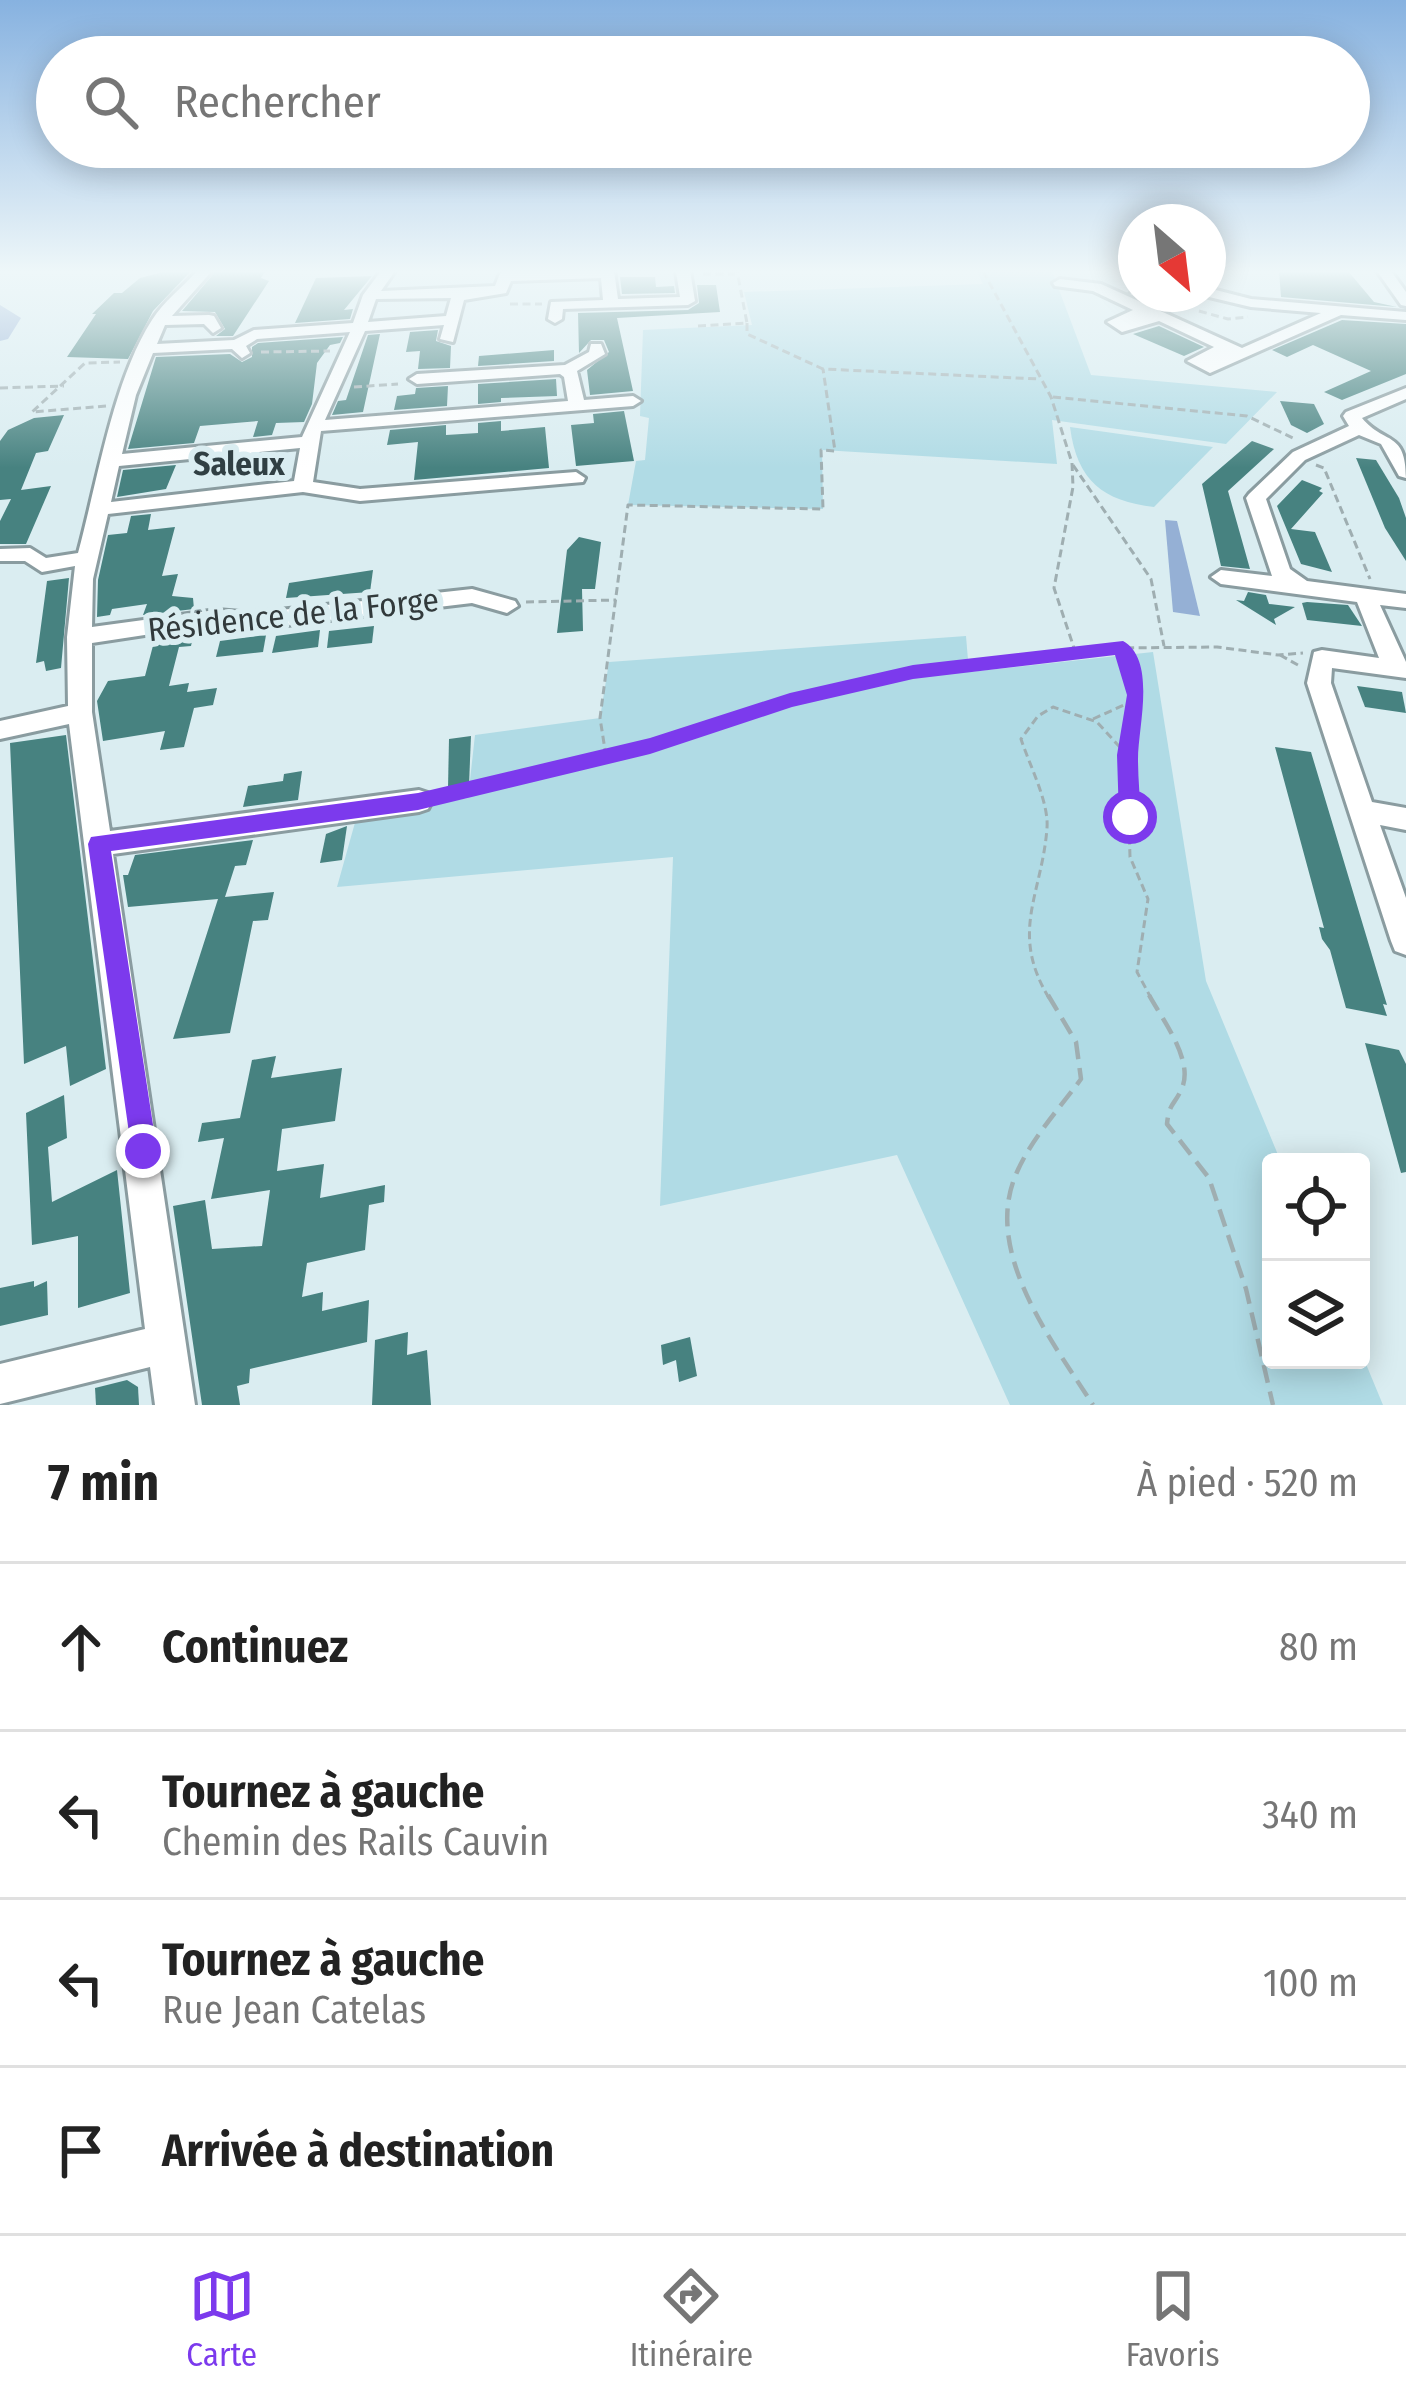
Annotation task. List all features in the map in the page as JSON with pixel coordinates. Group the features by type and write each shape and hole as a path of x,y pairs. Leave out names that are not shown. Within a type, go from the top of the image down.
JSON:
{"street":[{"path":"151,337 126,405 87,558 78,637 80,712 175,1405"},
{"path":"142,355 239,348 252,337"},
{"path":"303,486 311,434 328,389 356,337"},
{"path":"1204,337 1234,350 1270,337"},
{"path":"417,379 567,370 597,354 596,346"},
{"path":"567,370 577,405"},
{"path":"464,414 465,376"},
{"path":"1406,393 1352,416 1359,428 1388,441 1406,472"},
{"path":"111,461 464,414 633,401"},
{"path":"430,430 603,416 610,410 609,403"},
{"path":"1301,586 1281,573 1256,498 1306,453 1359,428"},
{"path":"100,509 303,486 360,495 576,478"},
{"path":"0,555 30,554 42,565 87,558"},
{"path":"1221,577 1398,600"},
{"name":"Résidence de la Forge","path":"78,637 217,617 253,621 472,596 507,606"},
{"path":"1366,597 1401,669"},
{"path":"1401,669 1322,658 1319,683 1406,941"},
{"path":"0,730 80,712"},
{"path":"99,844 418,801"},
{"path":"1362,811 1406,819"},
{"path":"0,1384 167,1343"}],"path":[{"path":"753,337 823,369 1041,379"},
{"path":"1018,337 1051,397 1072,464 1073,487 1054,588 1075,651"},
{"path":"239,348 351,350"},
{"path":"126,405 32,412 85,363 142,355"},
{"path":"606,758 600,718 628,506 823,509 821,450 836,451 823,369"},
{"path":"328,389 417,379"},
{"path":"0,388 64,386"},
{"path":"1051,397 1247,416 1324,468 1372,584 1398,600"},
{"path":"1072,464 1151,579 1165,647"},
{"path":"507,606 546,599 616,600"},
{"path":"418,801 606,758 790,700 913,672 1123,648 1300,652 1322,658"},
{"path":"1123,648 1136,695 1127,755 1130,857 1148,899 1137,971 1183,1060 1183,1087 1168,1104 1167,1124 1209,1178 1222,1231 1246,1289 1273,1405"},
{"path":"1091,720 1132,702 1136,695"},
{"path":"1093,1405 1041,1322 1016,1262 1005,1219 1011,1184 1082,1079 1076,1042 1034,973 1027,916 1048,824 1021,739 1038,716 1053,707 1091,720 1127,755"}],"shaded area":[{"path":"643,337 1077,337 1091,375 1277,392 1226,444 1052,420 1057,464 822,450 823,509 628,505 636,461 645,460 649,418 640,416"},
{"path":"1070,427 1213,447 1154,507 1120,500 1096,485 1079,461"},
{"path":"1165,520 1177,521 1200,616 1173,612"},
{"path":"966,636 969,672 1153,652 1206,981 1277,1153 1262,1153 1262,1369 1368,1369 1383,1405 1010,1405 897,1155 660,1206 673,857 337,887 356,819 468,798 475,735 600,718 609,662"}],"building":[{"path":"81,337 140,337 128,359 67,357"},
{"path":"343,337 317,363 312,404 304,422 276,423 272,435 253,437 258,421 200,426 194,443 128,449 156,357 230,354 242,362 252,357 252,347 258,343"},
{"path":"367,337 379,337 363,412 332,415 338,401 346,400"},
{"path":"409,337 437,337 436,341 451,346 450,368 418,369 420,351 406,352"},
{"path":"579,337 621,337 633,391 590,395 587,370 609,352 604,340 591,340 579,353"},
{"path":"1139,337 1182,337 1204,347 1184,356"},
{"path":"1303,337 1406,337 1406,374 1342,400 1324,392 1371,371 1313,345 1287,357 1272,350"},
{"path":"554,350 554,361 478,366 479,356"},
{"path":"556,379 557,396 501,398 501,402 478,404 478,384"},
{"path":"448,386 447,406 394,410 397,396 415,394 416,388"},
{"path":"1280,401 1314,404 1324,424 1307,433 1291,425"},
{"path":"624,411 634,461 576,466 571,425 594,423 593,414"},
{"path":"64,415 48,451 36,453 21,490 51,486 26,544 0,544 0,521 11,499 0,500 0,441 8,430 34,418"},
{"path":"501,421 501,431 545,427 549,468 414,480 418,442 387,445 390,430 446,425 446,435 478,433 478,423"},
{"path":"1252,441 1274,449 1228,491 1250,569 1221,566 1202,484"},
{"path":"1356,458 1376,460 1399,498 1406,518 1406,561 1385,528"},
{"path":"176,465 166,489 117,497 123,470"},
{"path":"1302,480 1322,488 1323,493 1291,529 1315,532 1332,572 1301,564 1277,506"},
{"path":"151,514 148,530 175,527 162,576 178,574 172,596 193,598 194,609 143,615 147,604 112,609 110,615 97,617 98,580 108,535 127,533 131,516"},
{"path":"579,537 601,542 595,589 582,589 583,631 557,633 567,550"},
{"path":"373,570 370,592 286,598 289,583"},
{"path":"69,578 61,668 46,671 44,661 36,663 47,581"},
{"path":"1248,592 1266,595 1269,604 1295,607 1274,619 1276,625 1236,600 1244,601"},
{"path":"1302,603 1348,605 1362,626 1307,620"},
{"path":"374,626 372,643 327,648 329,631"},
{"path":"320,630 318,647 272,653 276,636"},
{"path":"194,632 191,646 179,647 169,686 189,683 187,692 217,688 213,705 194,708 184,747 160,750 165,731 103,741 97,701 108,681 145,676 155,638"},
{"path":"266,635 263,652 216,657 220,641"},
{"path":"1357,686 1402,692 1406,713 1365,707"},
{"path":"66,735 106,1069 70,1086 66,1046 24,1064 10,743"},
{"path":"471,736 469,785 448,788 449,739"},
{"path":"1275,747 1311,752 1387,1016 1346,1008 1330,950 1322,939 1319,927 1324,928"},
{"path":"302,771 298,800 243,807 248,786 283,781 284,774"},
{"path":"347,826 342,860 320,863 326,834"},
{"path":"253,840 246,865 235,866 225,897 274,892 268,920 253,921 230,1033 173,1039 218,899 128,907 123,875 128,875 135,855"},
{"path":"1365,1043 1399,1050 1406,1064 1406,1172 1401,1173"},
{"path":"276,1056 271,1078 342,1068 335,1121 282,1129 277,1171 324,1164 320,1198 385,1185 384,1202 369,1205 365,1250 307,1263 302,1297 323,1292 322,1311 369,1300 367,1342 250,1369 249,1383 237,1386 240,1405 202,1405 173,1206 205,1200 212,1249 262,1246 270,1190 211,1199 224,1138 198,1142 202,1123 240,1118 252,1060"},
{"path":"64,1095 67,1138 48,1147 52,1202 117,1170 130,1293 78,1308 78,1236 32,1245 26,1113"},
{"path":"34,1281 34,1287 47,1281 48,1315 0,1326 0,1288"},
{"path":"408,1332 407,1355 427,1350 431,1405 372,1405 375,1340"},
{"path":"690,1337 697,1376 679,1382 676,1360 663,1365 661,1345"},
{"path":"127,1380 138,1387 139,1405 96,1405 95,1388"}],"district":[{"name":"Saleux","path":"239,463"}],"route":[{"path":"143,1151 99,844 418,801 650,746 790,700 913,672 1123,648 1136,695 1127,755 1130,817"}]}
